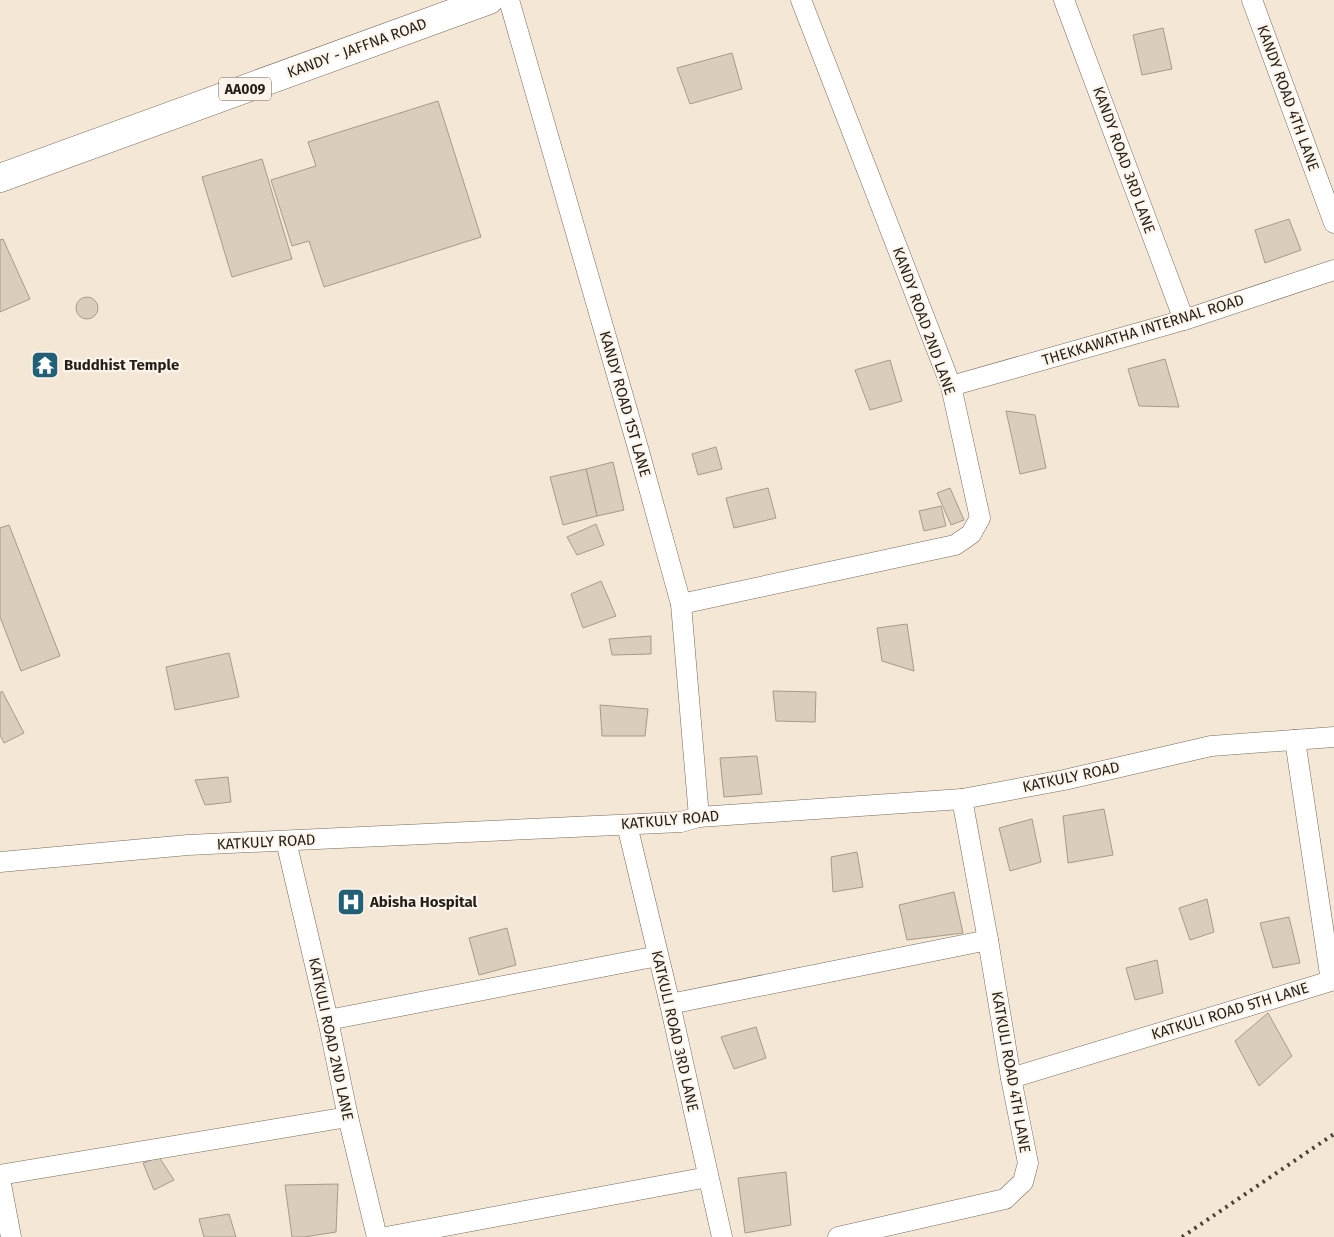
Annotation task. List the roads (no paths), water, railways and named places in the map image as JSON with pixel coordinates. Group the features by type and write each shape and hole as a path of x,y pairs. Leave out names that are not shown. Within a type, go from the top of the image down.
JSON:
{"highway":[{"name":"KANDY - JAFFNA ROAD","path":"0,178 489,0"}],"street":[{"name":"KANDY ROAD 1ST LANE","path":"509,0 681,604 699,817"},
{"name":"KANDY ROAD 2ND LANE","path":"681,604 955,545 971,534 980,518 951,386 801,0"},
{"name":"KANDY ROAD 3RD LANE","path":"1064,0 1184,320"},
{"name":"KANDY ROAD 4TH LANE","path":"1252,0 1334,224"},
{"name":"THEKKAWATHA INTERNAL ROAD","path":"951,386 1184,320 1334,270"},
{"name":"KATKULY ROAD","path":"0,862 188,845 681,822 699,817 962,799 1064,780 1211,746 1334,737"},
{"name":"KATKULI ROAD 5TH LANE","path":"1011,1078 1331,981 1295,740"},
{"name":"KATKULI ROAD 4TH LANE","path":"838,1237 1005,1200 1023,1182 1028,1163 1011,1078 962,799"},
{"name":"KATKULI ROAD 3RD LANE","path":"627,824 670,1004 722,1237"},
{"name":"KATKULI ROAD 2ND LANE","path":"286,841 377,1237"},
{"path":"670,1004 988,940"},
{"path":"328,1020 658,956"},
{"path":"0,1175 348,1117"},
{"path":"386,1237 708,1178"},
{"path":"0,1179 11,1237"}],"railway":[{"path":"1182,1237 1334,1134"}],"place":[{"name":"Buddhist Temple","path":"45,365"},
{"name":"Abisha Hospital","path":"351,902"}]}
